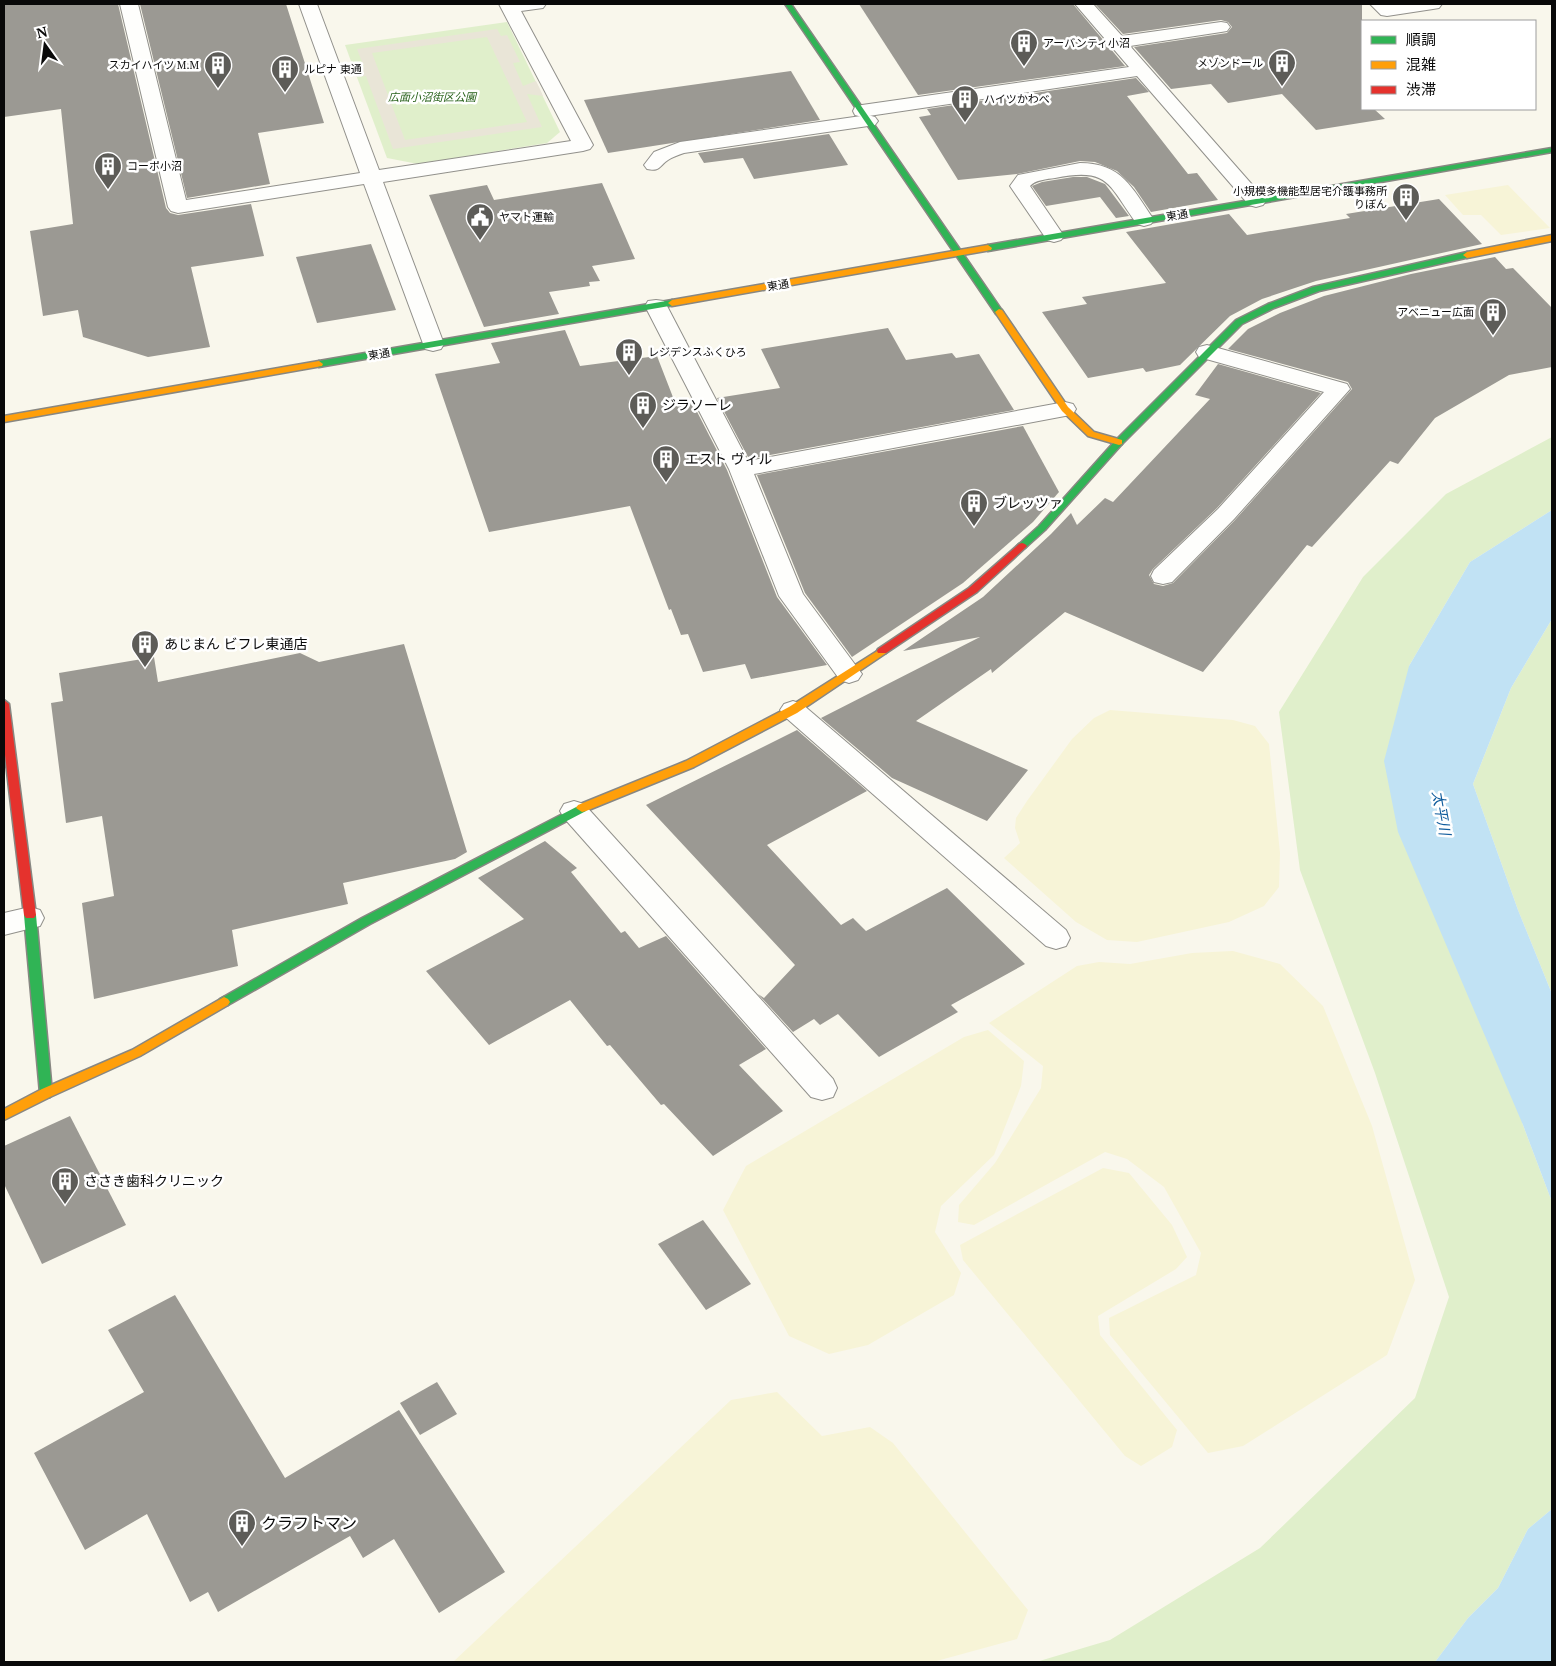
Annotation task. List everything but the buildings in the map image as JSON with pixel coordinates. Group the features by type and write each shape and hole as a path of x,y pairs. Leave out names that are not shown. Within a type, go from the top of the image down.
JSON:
{"street":[{"path":"129,4 178,207 583,145 509,6 537,4"},
{"path":"308,4 433,344"},
{"path":"788,4 1065,409 1091,434 1119,442"},
{"path":"1084,4 1119,42 1256,202"},
{"path":"1379,4 1387,11 1433,4"},
{"path":"1119,42 1221,27"},
{"path":"654,165 655,160 663,154 680,148 1143,70"},
{"name":"東通","path":"4,419 1552,150"},
{"path":"1054,236 1020,186 1025,179 1084,168 1098,169 1108,174 1144,220"},
{"path":"4,1115 46,1093 136,1053 366,921 574,811 690,764 793,710 973,590 1042,528 1119,442 1239,322 1271,306 1316,289 1411,266 1552,238"},
{"path":"656,306 741,469 791,596 849,674"},
{"path":"1163,576 1226,514 1339,389 1208,352"},
{"path":"741,469 1065,409"},
{"path":"4,704 17,921 46,1093"},
{"path":"793,710 1056,938"},
{"path":"574,811 822,1088"}],"shaded area":[{"path":"497,29 501,36 507,35 520,62 513,63 523,86 536,81 539,87 543,96 527,94 542,127 393,149 366,76 356,77 354,69 364,67 357,49","holes":["487,37 527,122 405,140 372,53"]},
{"path":"1508,185 1550,228 1501,235 1481,215 1463,215 1445,195"},
{"path":"1110,710 1233,720 1255,726 1269,744 1280,853 1279,887 1264,906 1229,922 1137,942 1107,940 1076,922 1004,858 1020,843 1015,828 1016,818 1027,801 1072,739 1094,718"},
{"path":"1233,951 1280,964 1323,1006 1372,1126 1415,1280 1387,1355 1243,1446 1208,1453 1110,1335 1109,1318 1196,1275 1201,1253 1164,1187 1127,1159 1105,1152 974,1225 958,1222 959,1205 995,1163 1041,1088 1043,1066 989,1023 1077,966 1099,962 1130,964 1192,953"},
{"path":"988,1030 1024,1061 1021,1086 994,1155 941,1206 935,1232 961,1273 954,1295 868,1345 829,1354 789,1336 723,1210 746,1166 964,1037"},
{"path":"1103,1168 1129,1173 1172,1225 1187,1257 1176,1269 1098,1316 1100,1335 1177,1430 1172,1447 1141,1466 1125,1456 963,1260 960,1245"},
{"path":"777,1392 822,1436 870,1427 893,1443 1028,1610 1017,1639 933,1662 453,1662 731,1400"}],"green space":[{"name":"広面小沼街区公園","path":"507,22 560,132 547,143 418,164 387,158 345,45"},
{"path":"1552,437 1552,510 1470,562 1409,666 1523,1125 1552,1202 1552,1509 1528,1529 1498,1588 1468,1618 1435,1662 1036,1662 1110,1640 1260,1548 1415,1398 1449,1297 1375,1073 1300,870 1279,712 1363,577 1446,494"},
{"path":"1552,619 1552,994 1518,910 1473,784 1511,688"}],"water":[{"name":"太平川","path":"1552,510 1552,619 1511,688 1473,784 1518,910 1552,994 1552,1202 1523,1125 1398,832 1384,761 1409,666 1470,562"},
{"path":"1552,1509 1552,1662 1435,1662 1468,1618 1498,1588 1528,1529"}],"traffic: fast":[{"path":"788,4 999,312"},
{"path":"988,248 1552,150"},
{"path":"1022,546 1042,528 1119,442 1239,322 1271,306 1316,289 1467,255"},
{"path":"319,364 672,303"},
{"path":"224,1002 366,921 582,808"},
{"path":"30,915 46,1093"}],"traffic: slow":[{"path":"1467,255 1552,238"},
{"path":"672,303 988,248"},
{"path":"999,312 1065,409 1091,434 1119,442"},
{"path":"4,419 319,364"},
{"path":"582,808 690,764 793,710 882,651"},
{"path":"4,1115 46,1093 136,1053 224,1002"}],"traffic: jam":[{"path":"882,651 973,590 1022,546"},
{"path":"4,704 30,915"}],"place":[{"name":"アーバンティ小沼","path":"1024,67"},
{"name":"メゾンドール","path":"1282,87"},
{"name":"スカイハイツ M.M","path":"218,89"},
{"name":"ルピナ 東通","path":"285,93"},
{"name":"ハイツかわべ","path":"965,123"},
{"name":"コーポ小沼","path":"108,190"},
{"name":"小規模多機能型居宅介護事務所 りぼん","path":"1406,221"},
{"name":"ヤマト運輸","path":"480,241"},
{"name":"アベニュー広面","path":"1493,336"},
{"name":"レジデンスふくひろ","path":"629,376"},
{"name":"ジラソーレ","path":"643,429"},
{"name":"エスト ヴィル","path":"666,483"},
{"name":"ブレッツァ","path":"974,527"},
{"name":"あじまん ビフレ東通店","path":"145,668"},
{"name":"ささき歯科クリニック","path":"65,1205"},
{"name":"クラフトマン","path":"242,1547"}]}
